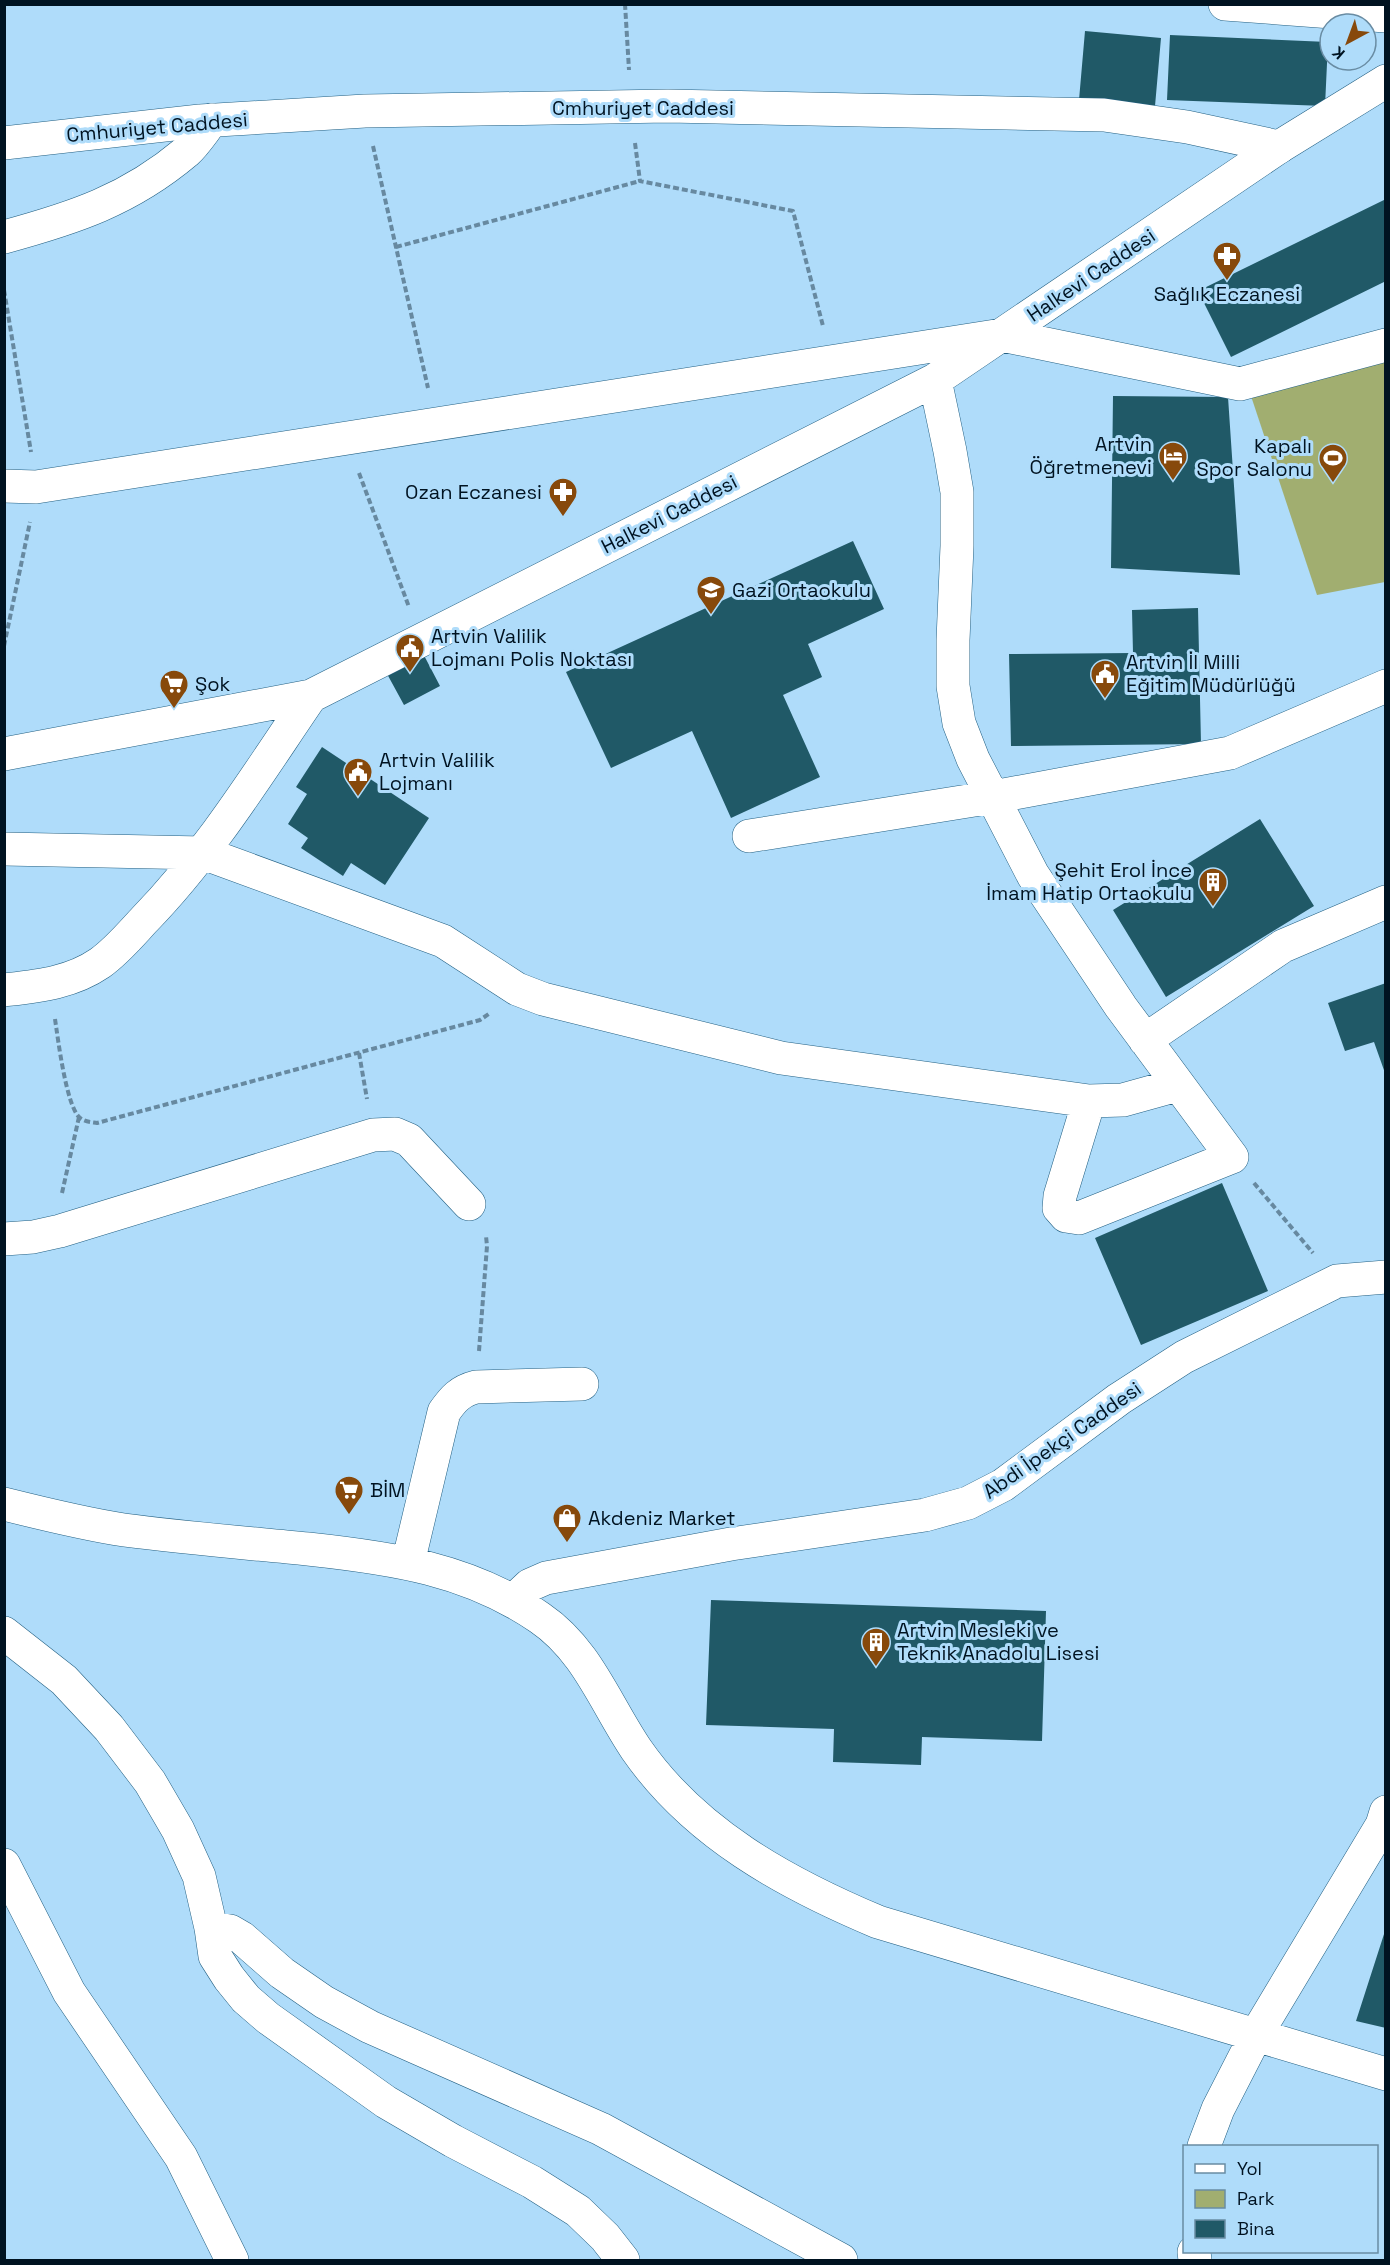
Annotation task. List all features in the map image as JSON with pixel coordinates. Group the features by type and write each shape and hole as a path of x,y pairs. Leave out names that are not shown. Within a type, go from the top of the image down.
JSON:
{"street":[{"path":"1225,4 1386,16"},
{"name":"Halkevi Caddesi","path":"4,754 311,696 935,380 1280,147 1386,81"},
{"name":"Cmhuriyet Caddesi","path":"4,143 212,120 365,111 631,107 1104,115 1187,127 1280,147"},
{"path":"4,237 62,221 122,196 187,151 212,120"},
{"path":"4,486 36,488 1002,336 1240,384 1386,345"},
{"path":"935,380 957,492 953,686 959,723 973,759 1033,875 1145,1040 1232,1157 1079,1218 1066,1216 1059,1208 1060,1196 1089,1101"},
{"path":"749,836 993,797 1230,753 1386,686"},
{"path":"4,990 48,985 78,975 100,963 160,903 203,852 311,696"},
{"path":"4,849 203,852 442,941 518,989 543,999 781,1058 1089,1101 1123,1100 1177,1084"},
{"path":"1145,1040 1283,946 1386,902"},
{"path":"4,1239 33,1237 54,1232 373,1135 395,1134 409,1140 469,1204"},
{"name":"Abdi İpekçi Caddesi","path":"513,1601 530,1585 546,1578 731,1544 925,1515 968,1503 1002,1485 1119,1399 1184,1357 1337,1281 1386,1277"},
{"path":"408,1563 444,1412 452,1401 463,1391 476,1387 582,1384"},
{"path":"4,1504 62,1519 124,1530 370,1556 435,1568 472,1582 513,1601 561,1634 589,1669 634,1746 654,1774 683,1805 718,1834 766,1868 826,1900 878,1922 1386,2074"},
{"path":"4,1633 64,1680 109,1728 150,1782 178,1830 199,1876 215,1956 246,1999 268,2018 386,2102 453,2141 532,2182 578,2211 605,2237 623,2260"},
{"path":"1204,2145 1218,2109 1256,2035 1384,1820"},
{"path":"4,1865 69,1992 181,2157 231,2260"},
{"path":"211,1928 230,1931 242,1938 282,1973 324,2002 370,2027 601,2129 841,2260"}],"path":[{"path":"625,4 631,107 640,181"},
{"path":"365,111 436,424"},
{"path":"396,247 640,181 793,211 832,362"},
{"path":"4,290 36,488 4,646"},
{"path":"346,439 421,640"},
{"path":"48,985 69,1095 79,1117 87,1122 97,1123 480,1020 496,1010 518,989"},
{"path":"359,1053 373,1135"},
{"path":"54,1232 79,1117"},
{"path":"1232,1157 1337,1281"},
{"path":"469,1204 480,1218 487,1245 476,1387"}],"green space":[{"name":"Kapalı Spor Salonu","path":"1385,354 1385,582 1317,595 1247,384"}],"building":[{"path":"1085,31 1161,38 1155,106 1079,100"},
{"path":"1170,35 1318,42 1318,72 1327,72 1325,106 1167,100"},
{"path":"1386,199 1386,281 1231,357 1198,291"},
{"name":"Artvin Öğretmenevi","path":"1113,396 1228,397 1240,575 1111,568"},
{"name":"Gazi Ortaokulu","path":"853,541 884,609 808,644 822,677 783,695 820,777 731,818 692,731 611,768 566,672"},
{"name":"Artvin İl Milli Eğitim Müdürlüğü","path":"1198,608 1201,744 1011,746 1009,654 1133,653 1132,610"},
{"name":"Artvin Valilik Lojmanı Polis Noktası","path":"417,642 440,686 404,705 380,661"},
{"name":"Artvin Valilik Lojmanı","path":"322,747 429,818 385,885 351,863 343,876 301,848 308,838 288,824 307,794 296,787"},
{"name":"Şehit Erol İnce İmam Hatip Ortaokulu","path":"1260,819 1314,906 1166,997 1113,910"},
{"path":"1386,983 1385,1073 1374,1042 1345,1051 1328,1003"},
{"path":"1222,1183 1268,1291 1141,1345 1095,1238"},
{"name":"Artvin Mesleki ve Teknik Anadolu Lisesi","path":"711,1600 1046,1611 1042,1741 922,1737 921,1765 833,1762 834,1729 706,1725"},
{"path":"1386,1931 1386,2028 1356,2021"}],"place":[{"name":"Sağlık Eczanesi","path":"1227,282"},
{"name":"Artvin Öğretmenevi","path":"1173,482"},
{"name":"Kapalı Spor Salonu","path":"1333,484"},
{"name":"Ozan Eczanesi","path":"563,518"},
{"name":"Gazi Ortaokulu","path":"711,616"},
{"name":"Artvin Valilik Lojmanı Polis Noktası","path":"410,674"},
{"name":"Artvin İl Milli Eğitim Müdürlüğü","path":"1105,700"},
{"name":"Şok","path":"174,710"},
{"name":"Artvin Valilik Lojmanı","path":"358,798"},
{"name":"Şehit Erol İnce İmam Hatip Ortaokulu","path":"1213,908"},
{"name":"BİM","path":"349,1516"},
{"name":"Akdeniz Market","path":"567,1544"},
{"name":"Artvin Mesleki ve Teknik Anadolu Lisesi","path":"876,1668"}]}
